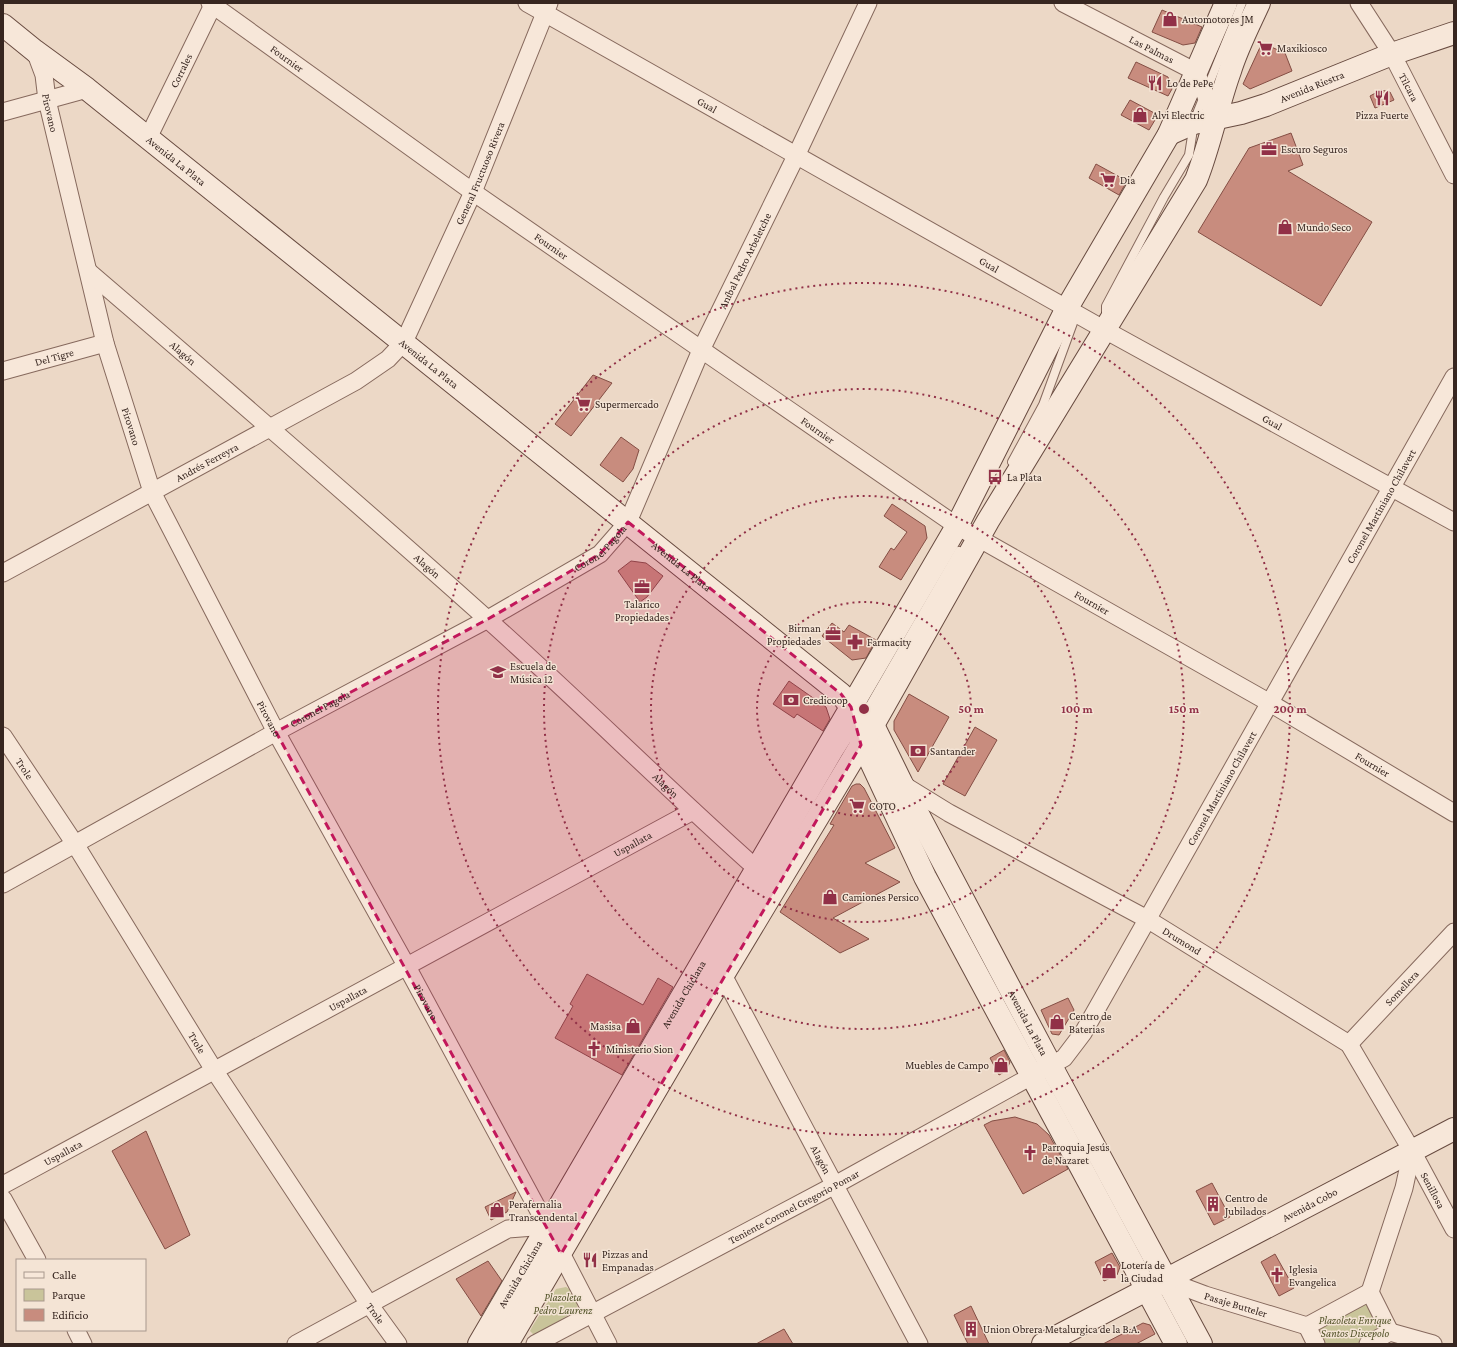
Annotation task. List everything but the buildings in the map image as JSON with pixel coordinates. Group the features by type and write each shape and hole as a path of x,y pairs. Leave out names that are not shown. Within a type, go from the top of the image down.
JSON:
{"main road":[{"path":"861,724 969,532 1075,309 1173,140 1196,72 1226,3"},
{"path":"969,532 1105,330 1196,180 1206,155 1215,118 1230,69 1259,3"},
{"name":"Avenida La Plata","path":"3,25 148,138 404,342 841,694 902,784 1165,1280 1201,1344"},
{"name":"Avenida Riestra","path":"1173,140 1194,123 1241,113 1266,105 1392,54 1454,33"},
{"name":"Avenida La Plata","path":"861,724 925,877 1031,1077 1176,1344"},
{"name":"Avenida Chiclana","path":"507,1344 554,1240 757,868 861,724"},
{"name":"Avenida Chiclana","path":"479,1344 554,1240 723,975 861,724"},
{"name":"Avenida Cobo","path":"1043,1344 1454,1129"}],"street":[{"name":"Gual","path":"527,3 547,8 796,156 1075,309 1105,330 1454,522"},
{"name":"Aníbal Pedro Arbeletche","path":"628,522 701,350 796,156 868,3"},
{"name":"Las Palmas","path":"1063,3 1196,72"},
{"name":"Tilcara","path":"1359,3 1392,54 1454,175"},
{"name":"Corrales","path":"148,138 212,4"},
{"name":"Fournier","path":"212,4 473,192 701,350 969,532 1270,703 1454,813"},
{"name":"General Fructuoso Rivera","path":"404,342 473,192 547,8"},
{"name":"Pirovano","path":"35,51 44,75 47,100 105,343 152,492 276,732 406,965 554,1240 608,1344"},
{"path":"1196,72 1215,118"},
{"path":"3,112 87,90"},
{"name":"Alagón","path":"89,272 271,428 488,619 693,811 757,868"},
{"name":"Andrés Ferreyra","path":"3,573 356,381 388,359 404,342"},
{"name":"Del Tigre","path":"3,371 105,343"},
{"name":"Coronel Martiniano Chilavert","path":"1051,1066 1064,1058 1077,1044 1393,488 1454,377"},
{"name":"Coronel Pagola","path":"3,884 276,732 488,619 600,554 628,522"},
{"name":"Trole","path":"3,736 75,844 214,1070 369,1304 398,1344"},
{"name":"Drumond","path":"902,784 949,813 1147,920 1349,1044 1412,1151"},
{"name":"Uspallata","path":"3,1185 406,965 693,811"},
{"name":"Somellera","path":"1349,1044 1454,932"},
{"name":"Alagón","path":"723,975 919,1344"},
{"name":"Teniente Coronel Gregorio Pomar","path":"535,1344 593,1315 835,1185 1051,1066"},
{"path":"1316,1344 1307,1326 1370,1292 1404,1188 1412,1151"},
{"name":"Senillosa","path":"1412,1151 1454,1229"},
{"path":"3,1199 36,1259"},
{"path":"296,1344 508,1229 554,1240"},
{"name":"Pasaje Butteler","path":"1165,1280 1205,1295 1307,1326"},
{"path":"1370,1292 1390,1332"},
{"path":"77,1331 84,1344"},
{"path":"1368,1344 1390,1332 1434,1344"}],"lane":[{"path":"1105,330 1106,306 1164,197 1189,154 1194,123 1205,91 1242,3"},
{"path":"1129,219 1173,140"},
{"path":"1009,467 1043,405 1075,309"},
{"path":"493,1344 839,752 861,724"}],"highlighted area":[{"path":"628,522 841,694 851,707 861,745 561,1254 276,732 488,619 600,554"}],"green space":[{"name":"Plazoleta Pedro Laurenz","path":"566,1287 575,1297 577,1310 537,1334 533,1334 530,1331 532,1327 556,1289"},
{"name":"Plazoleta Enrique Santos Discepolo","path":"1366,1302 1382,1331 1356,1344 1322,1344 1314,1329"}],"place":[{"name":"Automotores JM","path":"1170,19"},
{"name":"Maxikiosco","path":"1265,48"},
{"name":"Lo de PePe","path":"1155,83"},
{"name":"Pizza Fuerte","path":"1382,98"},
{"name":"Alvi Electric","path":"1140,115"},
{"name":"Escuro Seguros","path":"1269,149"},
{"name":"Dia","path":"1108,180"},
{"name":"Mundo Seco","path":"1285,227"},
{"name":"Supermercado","path":"583,404"},
{"name":"La Plata","path":"995,477"},
{"name":"Talarico Propiedades","path":"642,587"},
{"name":"Birman Propiedades","path":"833,634"},
{"name":"Farmacity","path":"855,642"},
{"name":"Escuela de Música 12","path":"498,672"},
{"name":"Credicoop","path":"791,700"},
{"name":"Santander","path":"918,751"},
{"name":"COTO","path":"857,806"},
{"name":"Camiones Persico","path":"830,897"},
{"name":"Centro de Baterias","path":"1057,1022"},
{"name":"Masisa","path":"633,1026"},
{"name":"Ministerio Sion","path":"594,1049"},
{"name":"Muebles de Campo","path":"1001,1065"},
{"name":"Parroquia Jesús de Nazaret","path":"1030,1153"},
{"name":"Centro de Jubilados","path":"1213,1204"},
{"name":"Perafernalia Transcendental","path":"497,1210"},
{"name":"Pizzas and Empanadas","path":"590,1260"},
{"name":"Lotería de la Ciudad","path":"1109,1271"},
{"name":"Iglesia Evangelica","path":"1277,1275"},
{"name":"Union Obrera Metalurgica de la B.A.","path":"971,1329"}]}
